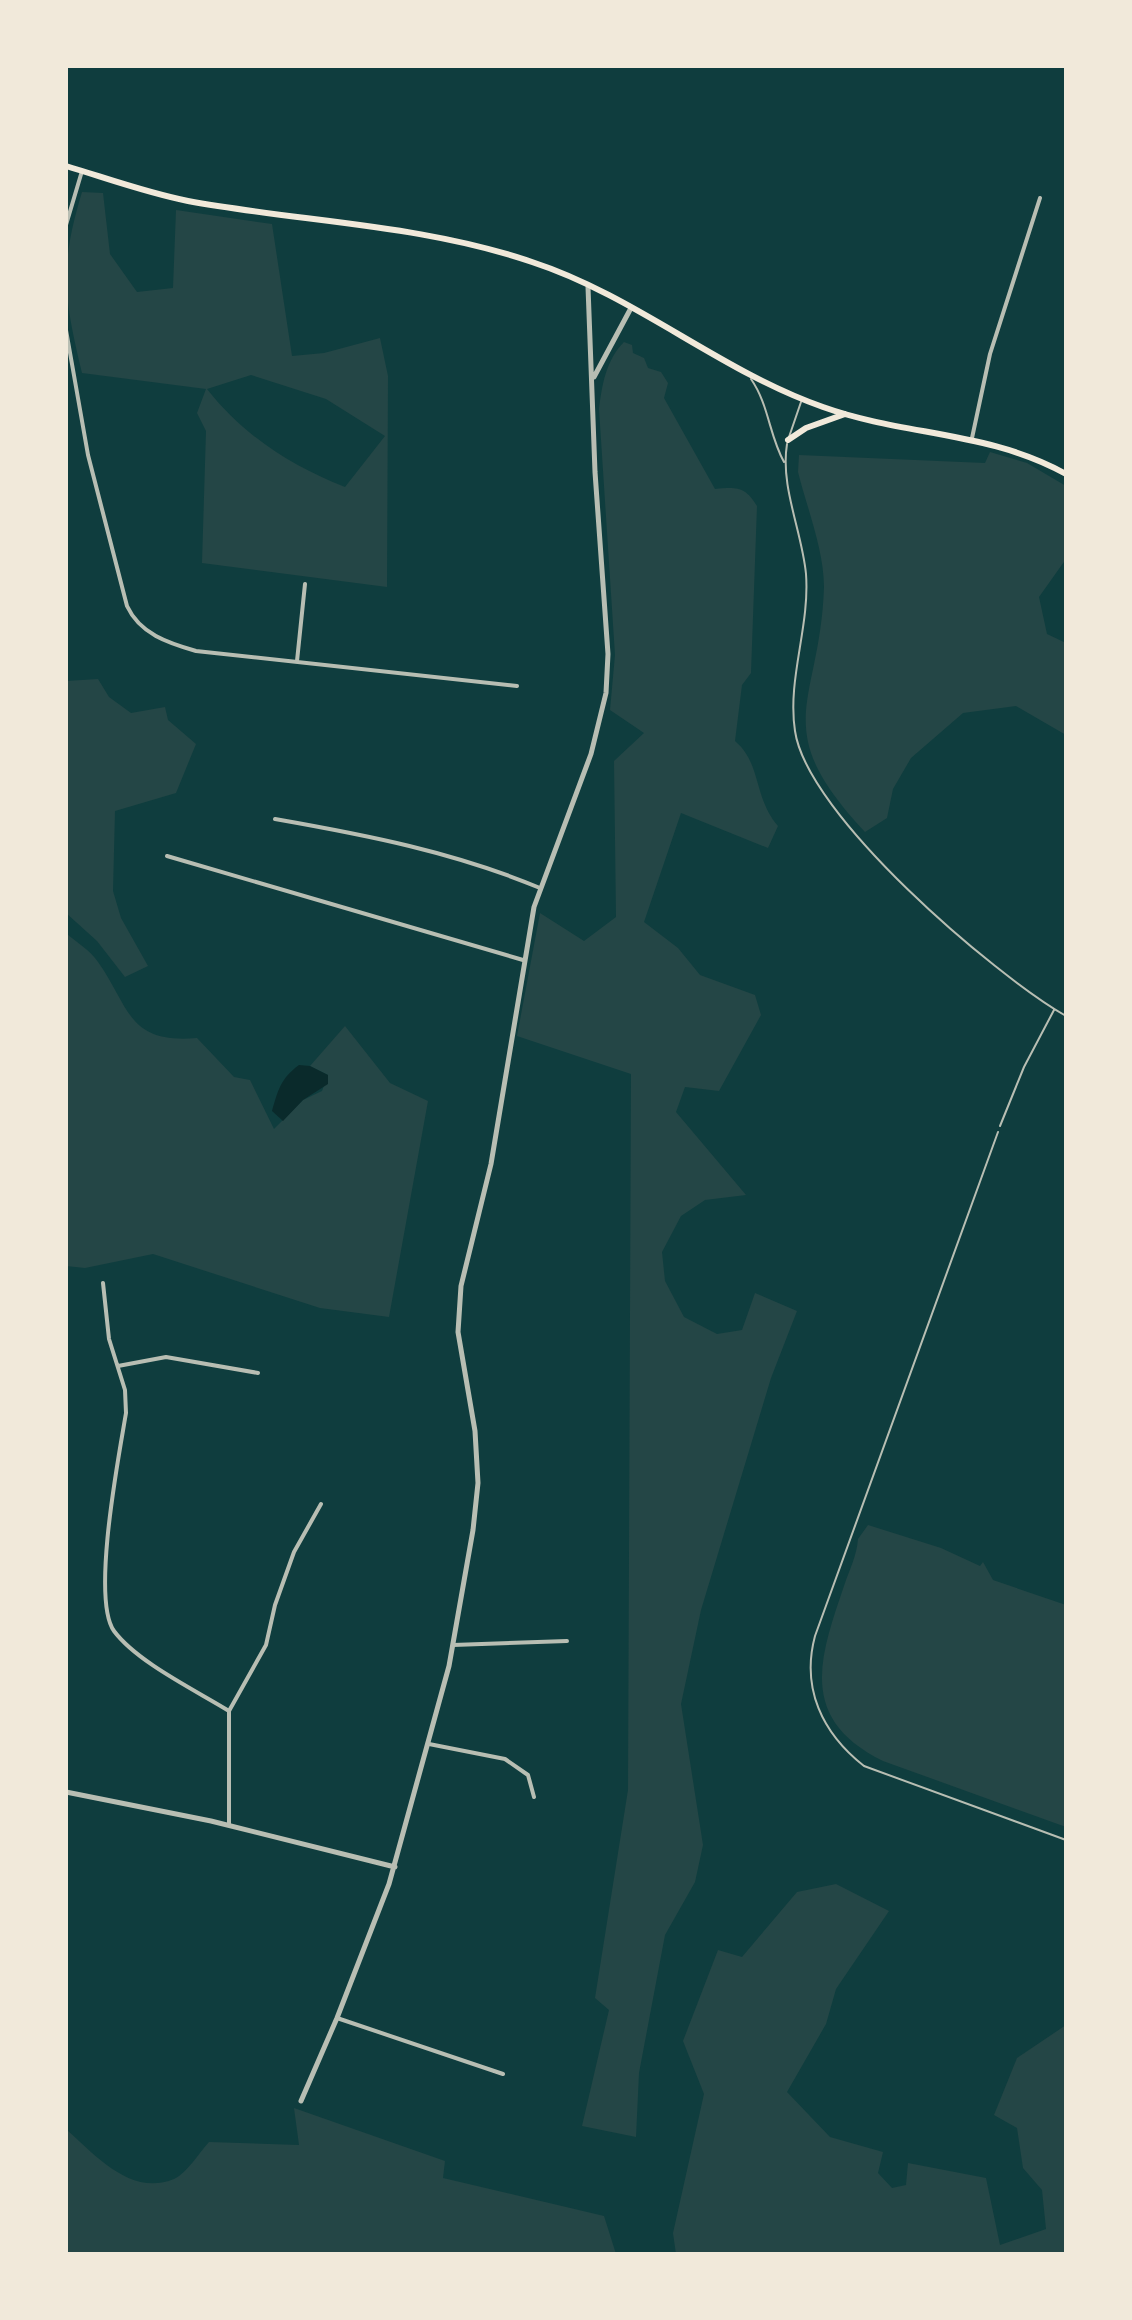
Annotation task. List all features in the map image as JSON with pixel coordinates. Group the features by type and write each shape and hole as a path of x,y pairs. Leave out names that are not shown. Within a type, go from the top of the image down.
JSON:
{"main road":[{"path":"66,166 184,200 331,220 497,251 535,262 631,308 750,378 802,400 876,424 972,438 1066,474"},
{"path":"788,440 806,428 845,414"}],"street":[{"path":"66,225 82,171"},
{"path":"972,438 990,354 1040,198"},
{"path":"301,2101 337,2018 395,1867 453,1645 478,1483 475,1431 459,1344 458,1306 491,1164 523,960 540,888 591,754 606,693 608,654 595,472 593,378 589,363 588,287"},
{"path":"593,378 631,308"},
{"path":"66,330 88,455 132,618 165,642 196,651 517,686"},
{"path":"296,662 305,584"},
{"path":"275,819 410,845 480,863 540,888"},
{"path":"167,856 523,960"},
{"path":"103,1283 109,1339 125,1390 126,1413 104,1578 112,1628 126,1644 229,1711"},
{"path":"118,1366 166,1357 258,1373"},
{"path":"229,1825 229,1711 266,1645 275,1605 294,1552 321,1504"},
{"path":"453,1645 567,1641"},
{"path":"429,1744 505,1759 528,1775 534,1797"},
{"path":"66,1792 229,1825 395,1867"},
{"path":"337,2018 503,2074"}],"lane":[{"path":"750,378 763,397 774,444 784,463 806,576 794,720 805,761 822,792 941,923 1008,980 1066,1016"},
{"path":"784,463 788,440 802,400"},
{"path":"1000,1126 1024,1067 1055,1009"},
{"path":"998,1132 815,1636 809,1676 815,1703 829,1729 844,1750 864,1766 1066,1840"}],"shaded area":[{"path":"82,192 103,193 110,254 137,292 173,288 176,210 272,224 292,356 324,353 380,338 388,376 387,587 202,563 206,431 197,413 206,389 82,373 71,323 67,282 75,218","holes":["251,375 326,399 385,436 345,487 287,459 252,435 207,389"]},
{"path":"624,342 632,345 633,353 644,358 648,368 661,372 668,383 664,398 715,489 744,491 757,506 751,673 742,685 735,741 750,760 765,804 778,826 768,848 681,813 644,922 678,948 700,975 755,995 761,1015 719,1091 685,1087 676,1112 746,1195 705,1200 681,1216 662,1252 665,1281 684,1317 717,1334 742,1330 755,1293 797,1311 771,1378 701,1610 681,1704 703,1845 695,1882 665,1935 639,2073 636,2137 582,2126 609,2010 595,1998 628,1790 631,1074 517,1036 540,913 584,941 616,917 614,761 644,733 610,710 615,655 599,409 609,365"},
{"path":"990,452 1027,463 1066,486 1066,559 1039,597 1047,634 1066,643 1066,735 1016,706 963,713 911,758 893,789 887,818 865,832 835,796 816,766 807,739 806,714 821,627 824,587 818,544 798,472 799,455 985,463"},
{"path":"98,679 109,697 131,713 165,707 168,720 196,744 176,793 115,811 113,891 121,918 148,966 125,977 97,941 66,913 66,681"},
{"path":"66,933 95,958 133,1019 143,1028 156,1035 197,1038 234,1077 250,1080 274,1129 303,1100 322,1091 328,1075 310,1066 345,1026 390,1083 428,1101 389,1317 320,1308 153,1254 85,1268 66,1266"},
{"path":"299,1065 310,1066 328,1075 328,1084 303,1100 283,1121 272,1111 284,1080"},
{"path":"868,1525 941,1548 980,1566 983,1562 993,1580 1066,1605 1066,1827 883,1761 856,1744 838,1726 827,1706 822,1685 823,1662 858,1539"},
{"path":"836,1884 889,1911 836,1989 826,2024 787,2092 830,2137 883,2152 878,2173 892,2188 906,2185 908,2163 986,2178 1000,2245 1046,2229 1042,2190 1023,2168 1017,2128 994,2115 1017,2058 1066,2025 1066,2254 676,2254 673,2233 704,2094 683,2041 718,1950 742,1957 797,1892"},
{"path":"294,2108 445,2161 443,2178 604,2216 616,2254 66,2254 66,2129 115,2170 129,2178 158,2183 179,2176 209,2142 299,2145"}]}
